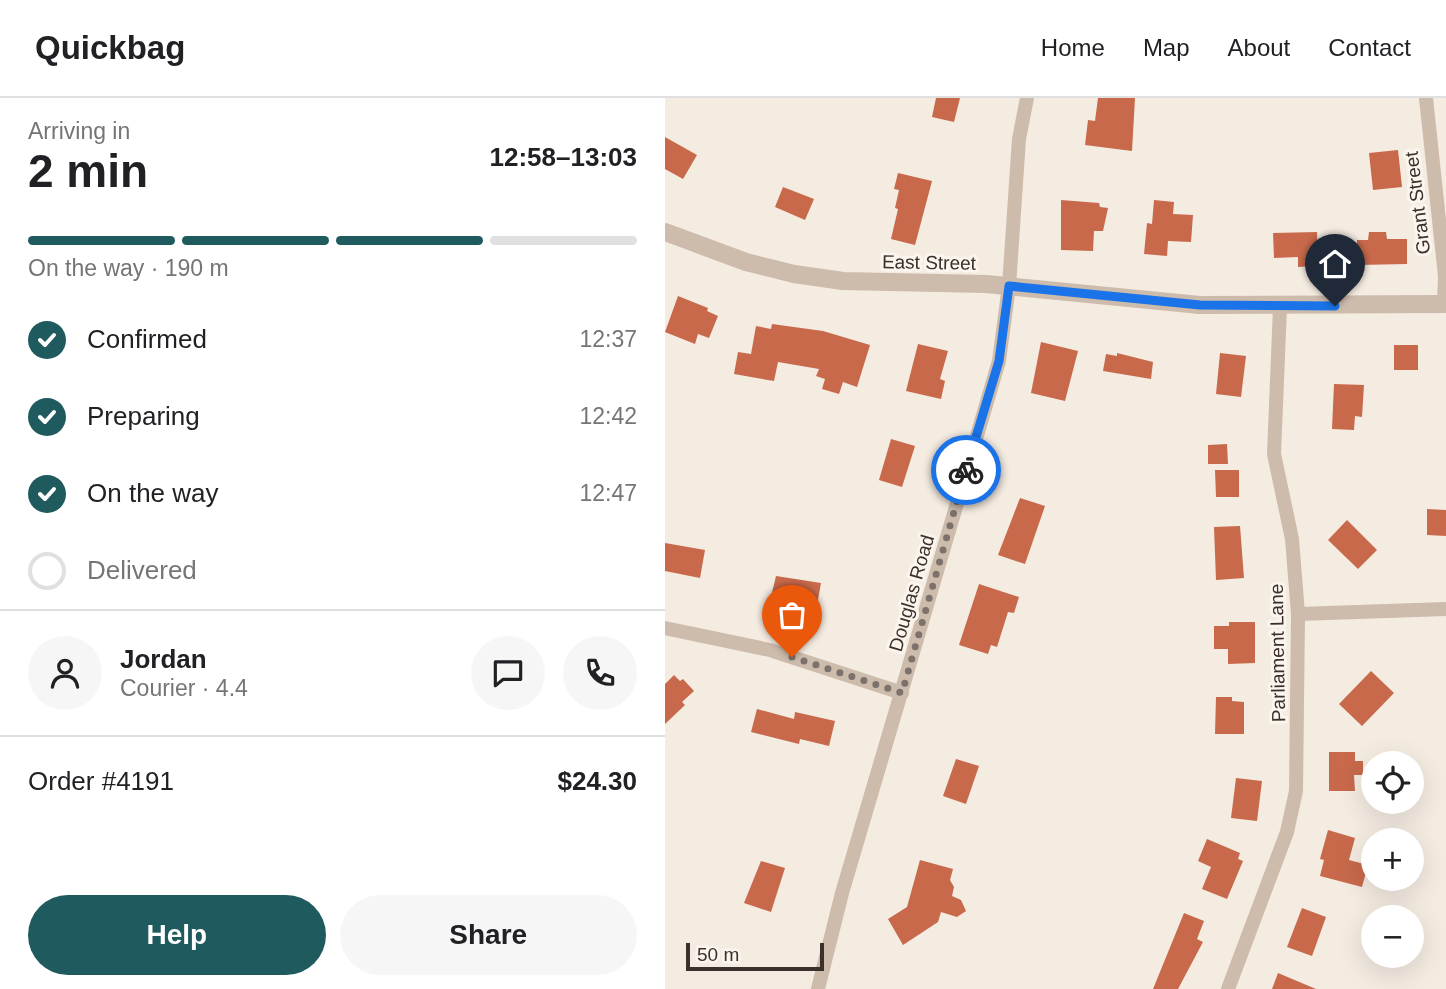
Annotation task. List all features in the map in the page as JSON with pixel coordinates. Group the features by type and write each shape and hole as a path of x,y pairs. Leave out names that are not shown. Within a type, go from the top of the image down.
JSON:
{"street":[{"name":"Douglas Road","path":"818,989 842,893 999,361 1009,286 1019,139 1027,98"},
{"name":"Grant Street","path":"1426,98 1445,276 1445,304"},
{"name":"East Street","path":"665,232 746,262 794,274 843,281 1009,286 1200,305 1280,307 1445,304"},
{"name":"Parliament Lane","path":"1228,989 1293,812 1299,614 1292,539 1274,454 1280,307"},
{"path":"1299,614 1446,608"},
{"path":"665,628 769,650 902,693"}],"building":[{"path":"936,98 960,98 954,122 932,117"},
{"path":"1098,98 1135,98 1132,151 1085,145 1088,120 1095,121"},
{"path":"665,137 697,155 683,179 665,169"},
{"path":"1398,150 1402,187 1373,190 1369,153"},
{"path":"898,173 932,181 915,245 891,239 898,209 895,208 899,190 894,189"},
{"path":"783,187 814,199 805,220 775,207"},
{"path":"1061,200 1099,203 1100,207 1108,208 1103,231 1094,231 1093,251 1061,250"},
{"path":"1154,200 1174,202 1173,214 1193,215 1191,242 1168,241 1167,256 1144,254 1147,223 1152,224"},
{"path":"1317,232 1318,266 1298,267 1298,257 1274,258 1273,233"},
{"path":"1369,232 1386,232 1387,239 1407,239 1407,264 1357,265 1357,240 1368,240"},
{"path":"678,296 708,308 707,311 718,316 709,338 698,334 695,344 665,332"},
{"path":"772,324 823,331 870,345 857,387 843,382 839,394 822,389 825,379 816,376 819,369 778,362 774,381 734,374 738,352 751,354 756,326 771,329"},
{"path":"1041,342 1078,351 1065,401 1031,393"},
{"path":"918,344 948,351 940,379 945,381 941,399 906,391"},
{"path":"1394,345 1418,345 1418,370 1394,370"},
{"path":"1117,353 1153,362 1151,379 1103,371 1106,354 1117,356"},
{"path":"1220,353 1246,356 1241,397 1216,394"},
{"path":"1334,384 1364,385 1362,417 1355,416 1354,430 1332,429"},
{"path":"891,439 915,446 902,487 879,480"},
{"path":"1227,444 1228,464 1208,464 1208,445"},
{"path":"1215,470 1239,470 1239,497 1216,497"},
{"path":"1020,498 1045,506 1025,564 998,555"},
{"path":"1427,509 1446,510 1446,536 1427,535"},
{"path":"1347,520 1377,550 1358,569 1328,540"},
{"path":"1240,526 1244,578 1216,580 1214,527"},
{"path":"665,543 705,550 700,578 665,571"},
{"path":"776,576 821,583 817,605 771,597"},
{"path":"979,584 1019,597 1014,613 1008,612 997,647 991,645 988,654 959,645"},
{"path":"1229,622 1255,622 1255,663 1228,664 1228,649 1214,649 1214,626 1229,626"},
{"path":"1371,671 1394,693 1362,726 1339,704"},
{"path":"674,675 680,681 683,679 694,691 682,702 685,705 665,724 665,684"},
{"path":"1216,697 1232,697 1232,701 1244,702 1244,734 1215,734"},
{"path":"757,709 794,719 795,712 835,721 829,746 800,739 799,744 751,732"},
{"path":"1329,752 1355,752 1355,761 1361,761 1361,775 1354,775 1355,791 1329,791"},
{"path":"956,759 979,766 966,804 943,796"},
{"path":"1236,778 1262,781 1257,821 1231,818"},
{"path":"1328,830 1355,838 1349,860 1361,863 1361,887 1320,876 1324,860 1320,859"},
{"path":"1207,839 1240,853 1238,859 1243,861 1227,899 1202,889 1211,867 1198,861"},
{"path":"920,860 953,869 950,880 954,887 952,896 961,900 966,911 957,917 941,912 938,922 903,945 888,919 907,907"},
{"path":"761,861 785,868 771,912 744,903"},
{"path":"1302,908 1326,917 1312,956 1287,947"},
{"path":"1184,913 1204,921 1197,939 1203,942 1178,989 1153,989"},
{"path":"1278,973 1316,989 1272,989"}],"way so far":[{"path":"792,657 902,693 966,470"}],"route":[{"path":"966,470 999,361 1009,286 1200,305 1335,306"}]}
